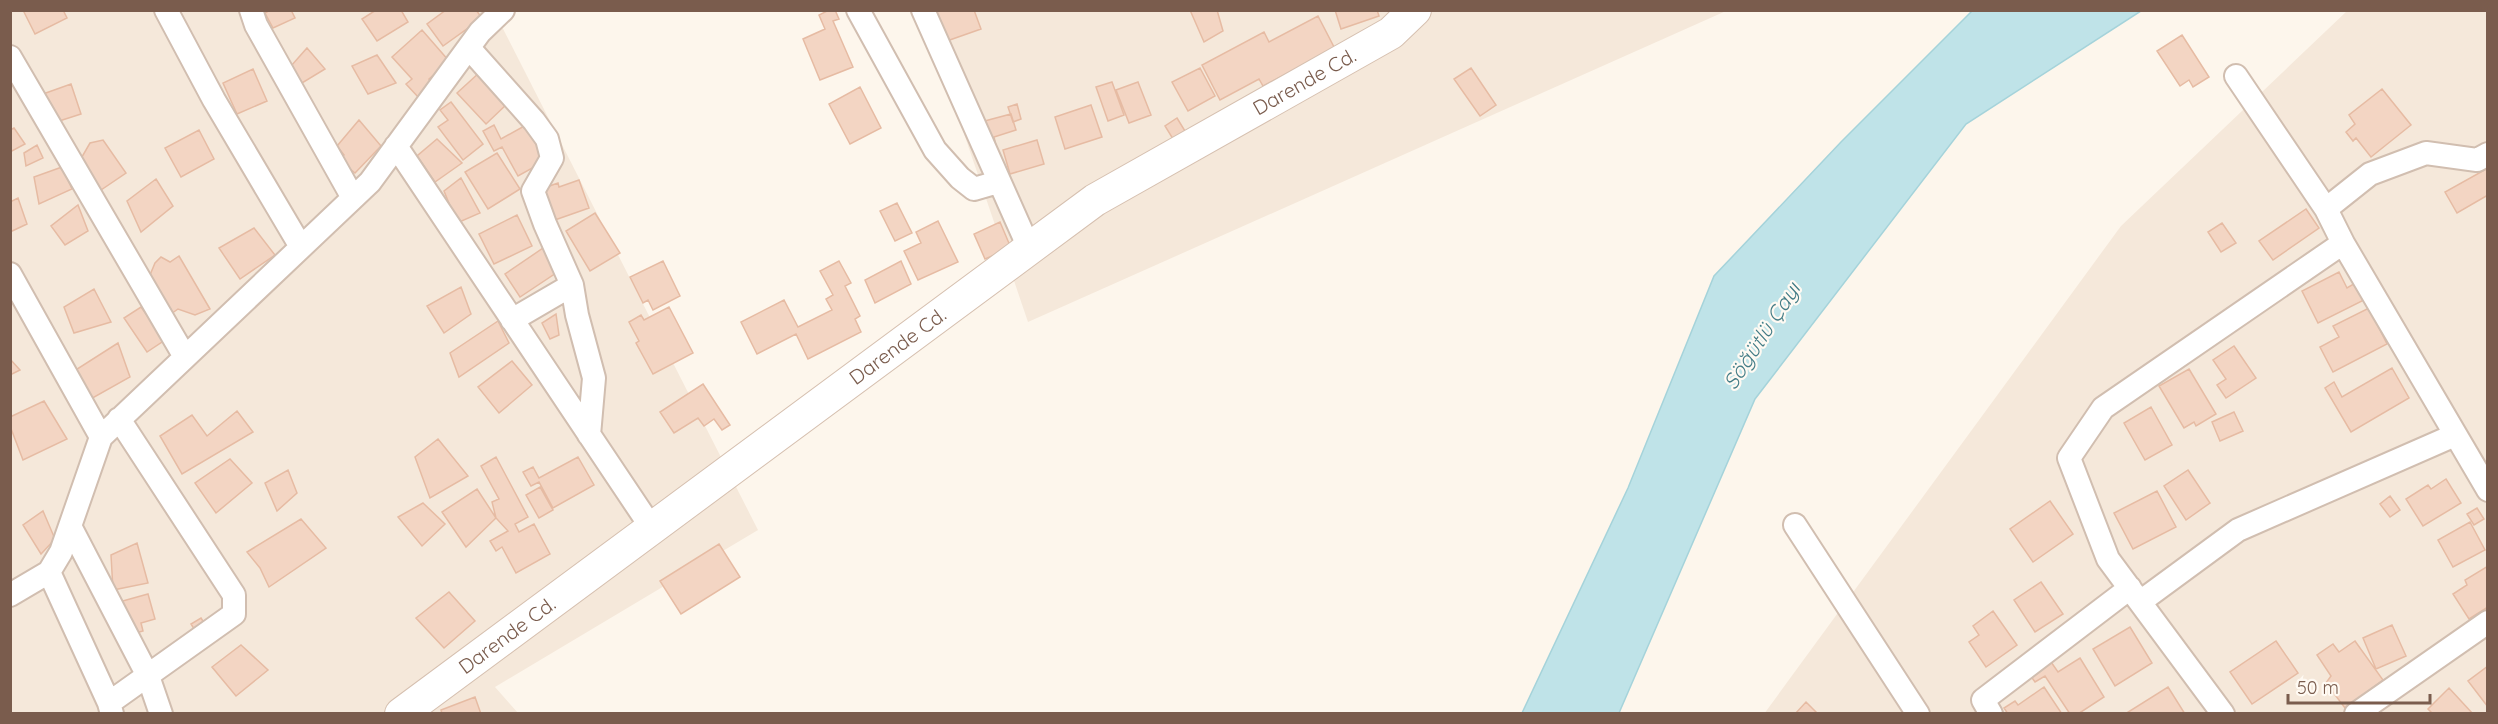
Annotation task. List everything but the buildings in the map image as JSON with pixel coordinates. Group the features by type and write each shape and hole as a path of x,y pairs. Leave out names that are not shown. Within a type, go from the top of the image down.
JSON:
{"street":[{"path":"165,10 214,100 301,247"},
{"path":"251,10 256,25 353,198"},
{"path":"10,595 49,572 61,552 101,437 370,182 480,32 503,10"},
{"path":"858,10 935,150 960,178 974,189 998,182"},
{"path":"923,10 1029,248"},
{"name":"Darende Cd.","path":"401,714 1095,200 1391,33 1415,10"},
{"path":"469,48 534,121 547,139 552,158 533,191 572,285 594,378 589,435"},
{"path":"10,57 185,357"},
{"path":"2236,76 2326,209 2343,243 2487,490"},
{"path":"396,146 651,527"},
{"path":"2326,209 2370,174 2426,153 2477,160 2487,154"},
{"path":"2223,714 2108,559 2069,458 2103,408 2343,243"},
{"path":"10,274 101,437"},
{"path":"512,320 572,285"},
{"path":"49,572 110,708 148,676 234,614 234,595 119,419"},
{"path":"1991,714 1983,700 2135,595 2238,530 2455,435"},
{"path":"1795,525 1918,714"},
{"path":"70,526 148,676 161,714"},
{"path":"2356,714 2487,622"}],"shaded area":[{"path":"922,10 1726,11 1028,322"},
{"path":"10,11 494,11 758,530 495,687 518,713 11,713"},
{"path":"2347,11 2487,11 2487,713 1764,714 2121,226"}],"water":[{"name":"Söğütlü Çayı","path":"1972,11 2141,11 1966,124 1755,399 1619,713 1522,713 1628,488 1714,276 1841,142"}]}
